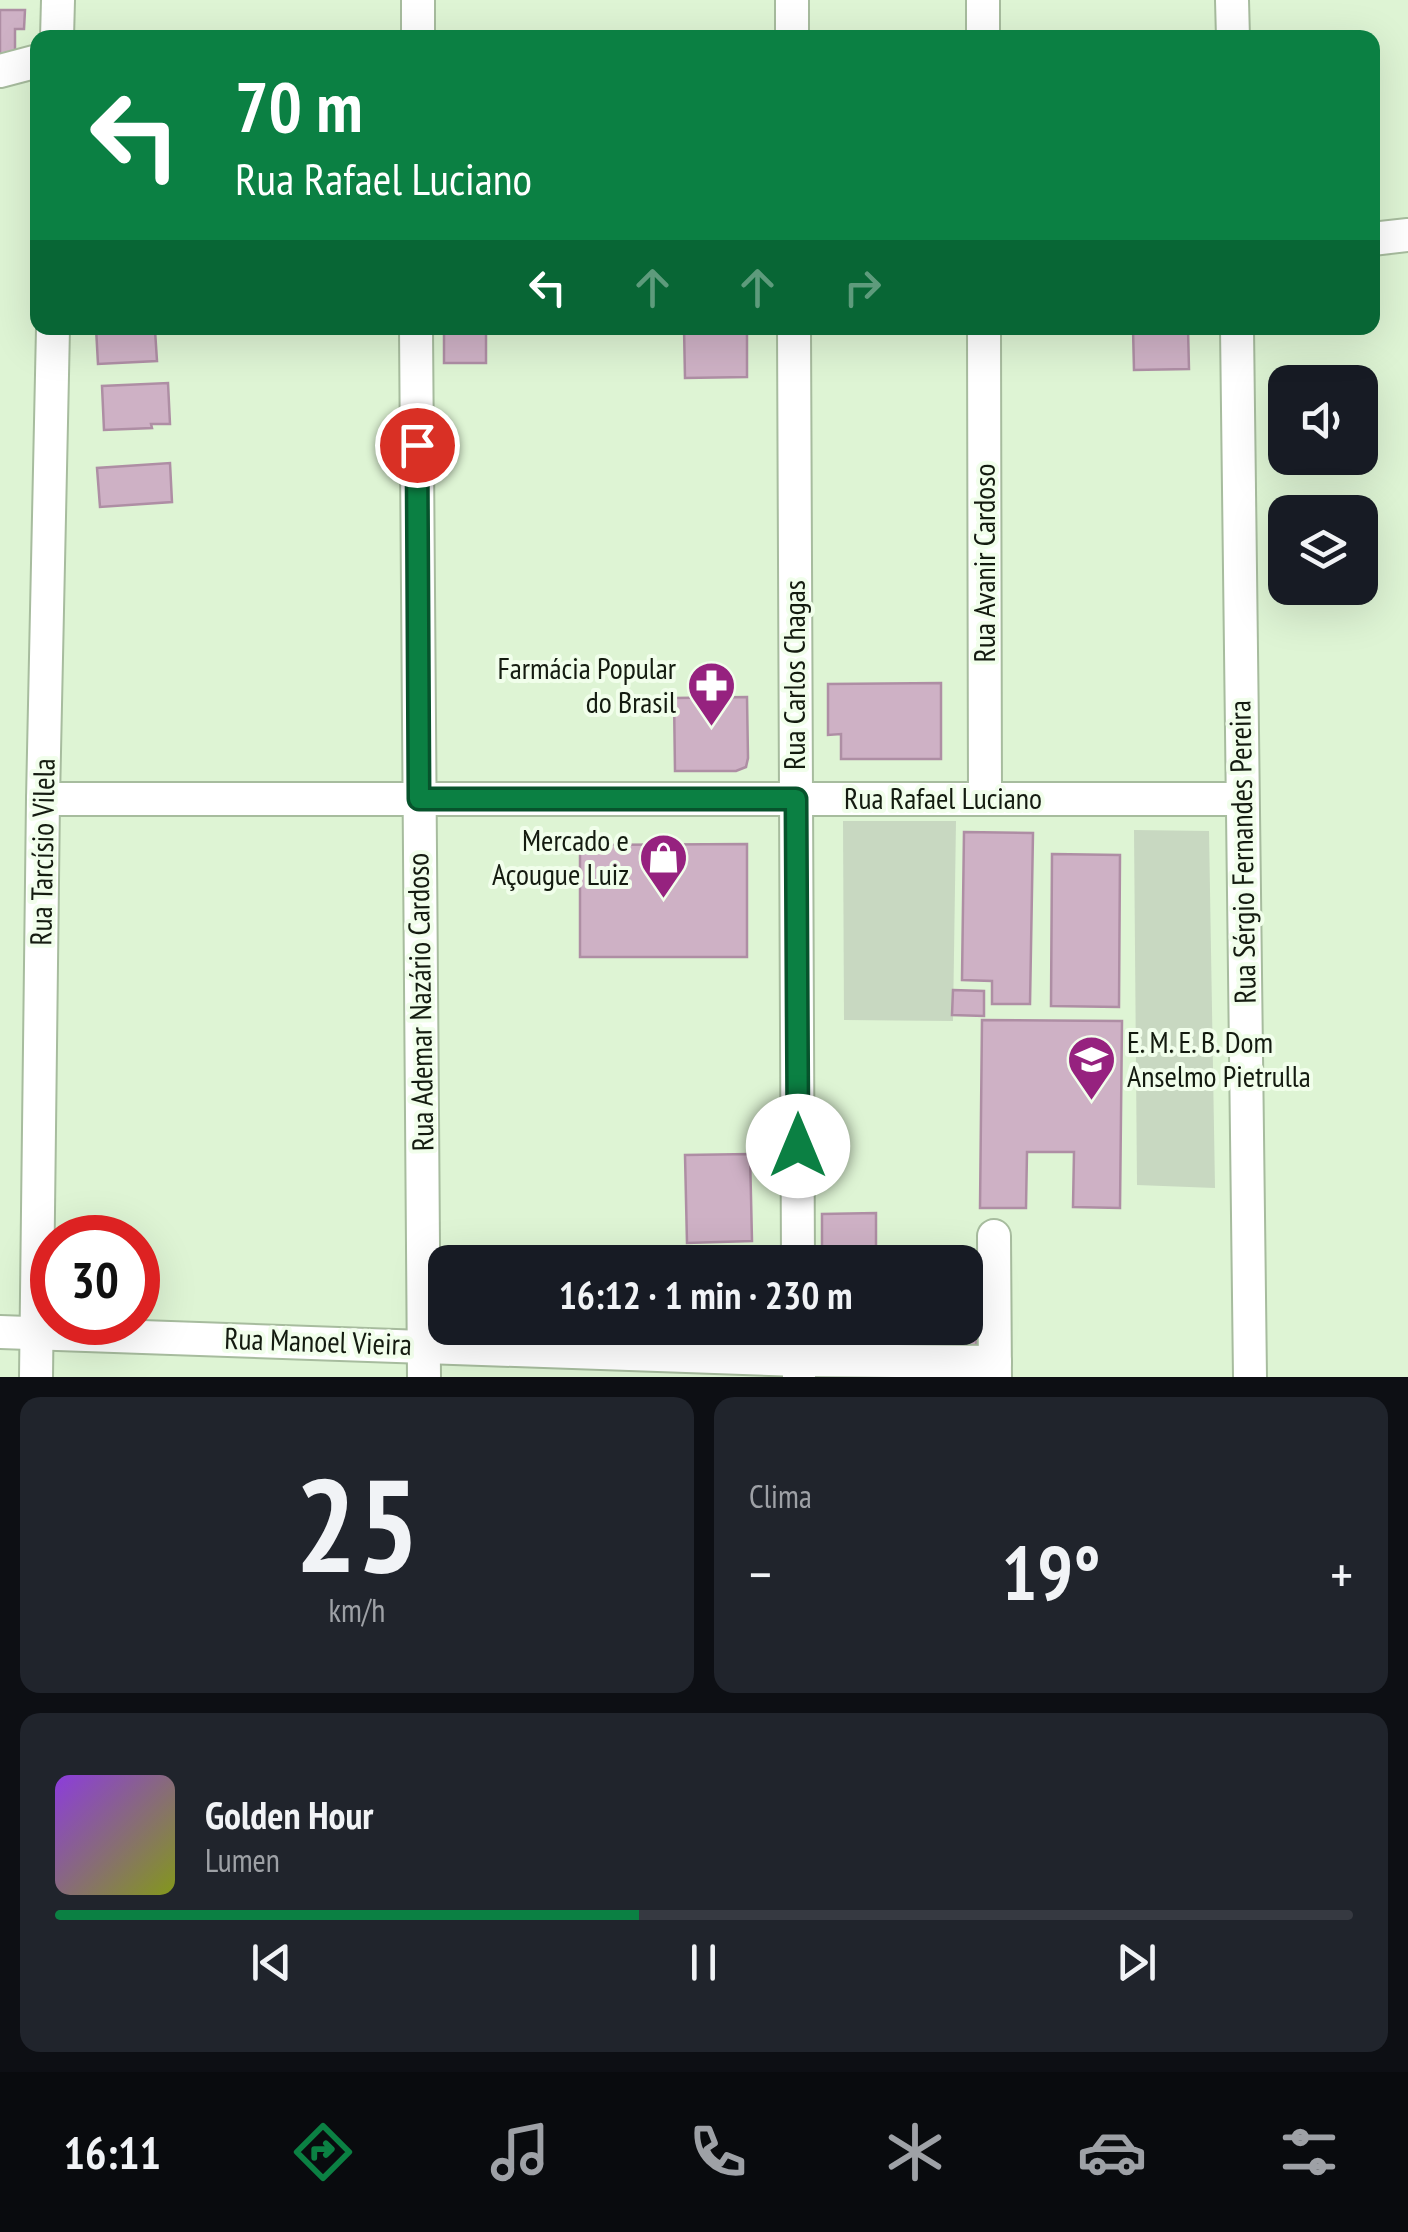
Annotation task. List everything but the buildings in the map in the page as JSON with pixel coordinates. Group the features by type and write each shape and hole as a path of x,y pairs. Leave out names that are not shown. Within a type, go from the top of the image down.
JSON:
{"street":[{"path":"57,30 58,0"},
{"path":"418,0 418,30"},
{"path":"792,0 792,30"},
{"path":"983,0 983,30"},
{"path":"1232,0 1233,30"},
{"path":"0,71 30,63"},
{"path":"1380,238 1408,235"},
{"name":"Rua Tarcísio Vilela","path":"38,1215 52,335"},
{"name":"Rua Ademar Nazário Cardoso","path":"416,335 424,1362"},
{"name":"Rua Carlos Chagas","path":"794,335 798,1245"},
{"name":"Rua Avanir Cardoso","path":"984,335 986,798"},
{"name":"Rua Sérgio Fernandes Pereira","path":"1236,335 1250,1377"},
{"name":"Rua Rafael Luciano","path":"43,798 1242,799"},
{"path":"994,1236 995,1370"},
{"name":"Rua Manoel Vieira","path":"0,1332 30,1332"},
{"name":"Rua Manoel Vieira","path":"160,1342 424,1362 798,1355 995,1370"},
{"name":"Rua Tarcísio Vilela","path":"36,1345 36,1377"}],"green space":[{"path":"843,821 956,821 953,1021 844,1020"},
{"path":"1134,830 1209,831 1215,1188 1137,1185"}],"place":[{"name":"Farmácia Popular do Brasil","path":"711,728"},
{"name":"Mercado e Açougue Luiz","path":"664,900"},
{"name":"E. M. E. B. Dom Anselmo Pietrulla","path":"1092,1102"}],"route":[{"path":"417,445 419,799 796,799 798,1146"}]}
